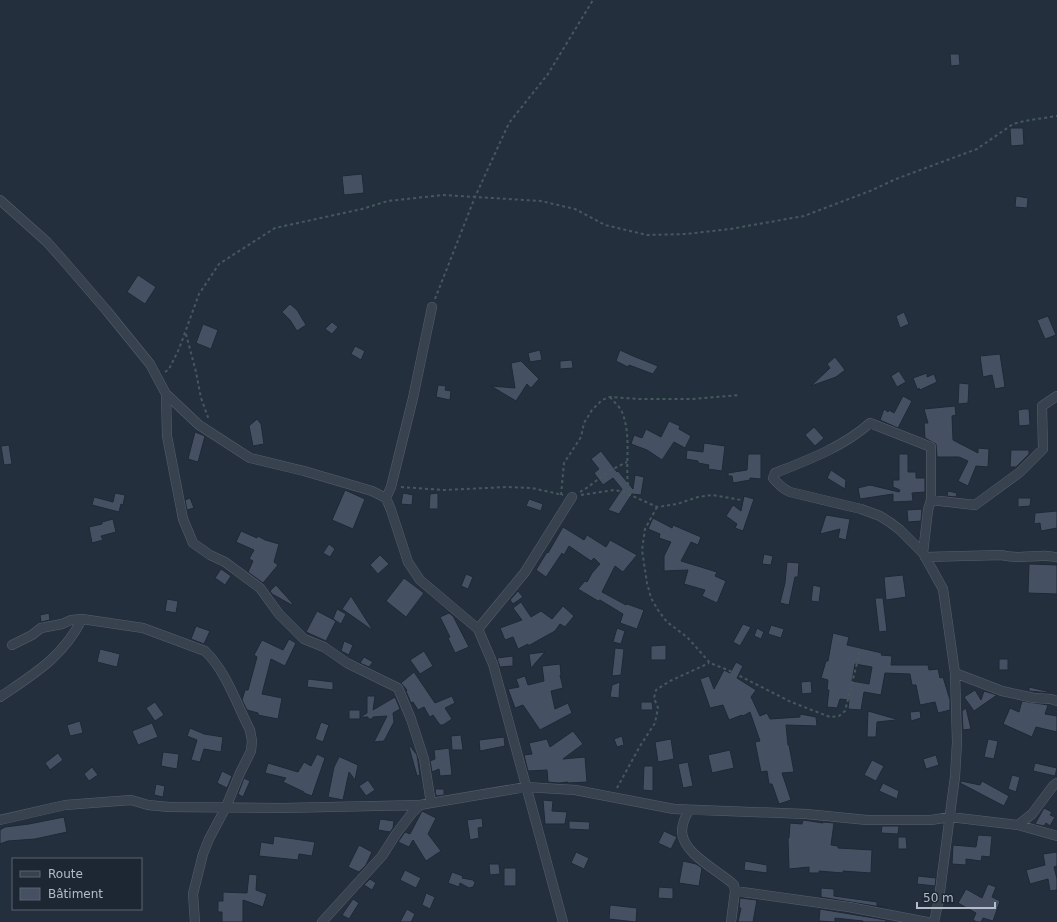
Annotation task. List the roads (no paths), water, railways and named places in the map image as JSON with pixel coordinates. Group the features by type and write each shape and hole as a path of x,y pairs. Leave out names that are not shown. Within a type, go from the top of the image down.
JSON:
{"street":[{"path":"0,200 47,242 63,260 150,364 166,394 199,425 250,458 304,471 372,491 386,498 408,562 420,580 478,629 493,664 563,922"},
{"path":"386,498 391,487 413,398 432,307"},
{"path":"166,394 168,444 183,519 193,543 210,555 225,562 260,588 279,614 304,639 324,647 347,663 398,688 411,719 424,759 431,803"},
{"path":"932,500 975,505 1020,472 1042,449 1042,406 1057,396"},
{"path":"924,555 928,510 932,500 931,447 870,423 862,430 824,453 776,473 773,476 775,481 790,492 861,509 880,516 900,530 924,555 943,589 955,673 957,742 955,777 950,818 939,899 934,922"},
{"path":"478,629 525,572 572,497"},
{"path":"924,555 1002,555 1010,558 1041,556 1057,558"},
{"path":"0,698 36,673 59,654 82,619"},
{"path":"12,645 32,636 41,628 62,624 71,620 82,619 143,628 200,649 205,651 213,659 221,671 250,730 252,741 251,751 240,773 226,808 209,839 193,894 195,922"},
{"path":"955,673 1002,691 1057,701"},
{"path":"1018,825 1032,814 1053,786 1057,783"},
{"path":"0,820 65,805 130,800 148,805 169,807 226,808 420,805 526,787 576,790 674,810 806,814 867,820 931,820 950,818 1018,825 1057,836"},
{"path":"322,922 382,856 396,834 420,805"},
{"path":"688,810 683,822 682,832 684,842 690,850 730,881 734,886 735,891 731,922"},
{"path":"735,891 849,908 927,922"}]}
